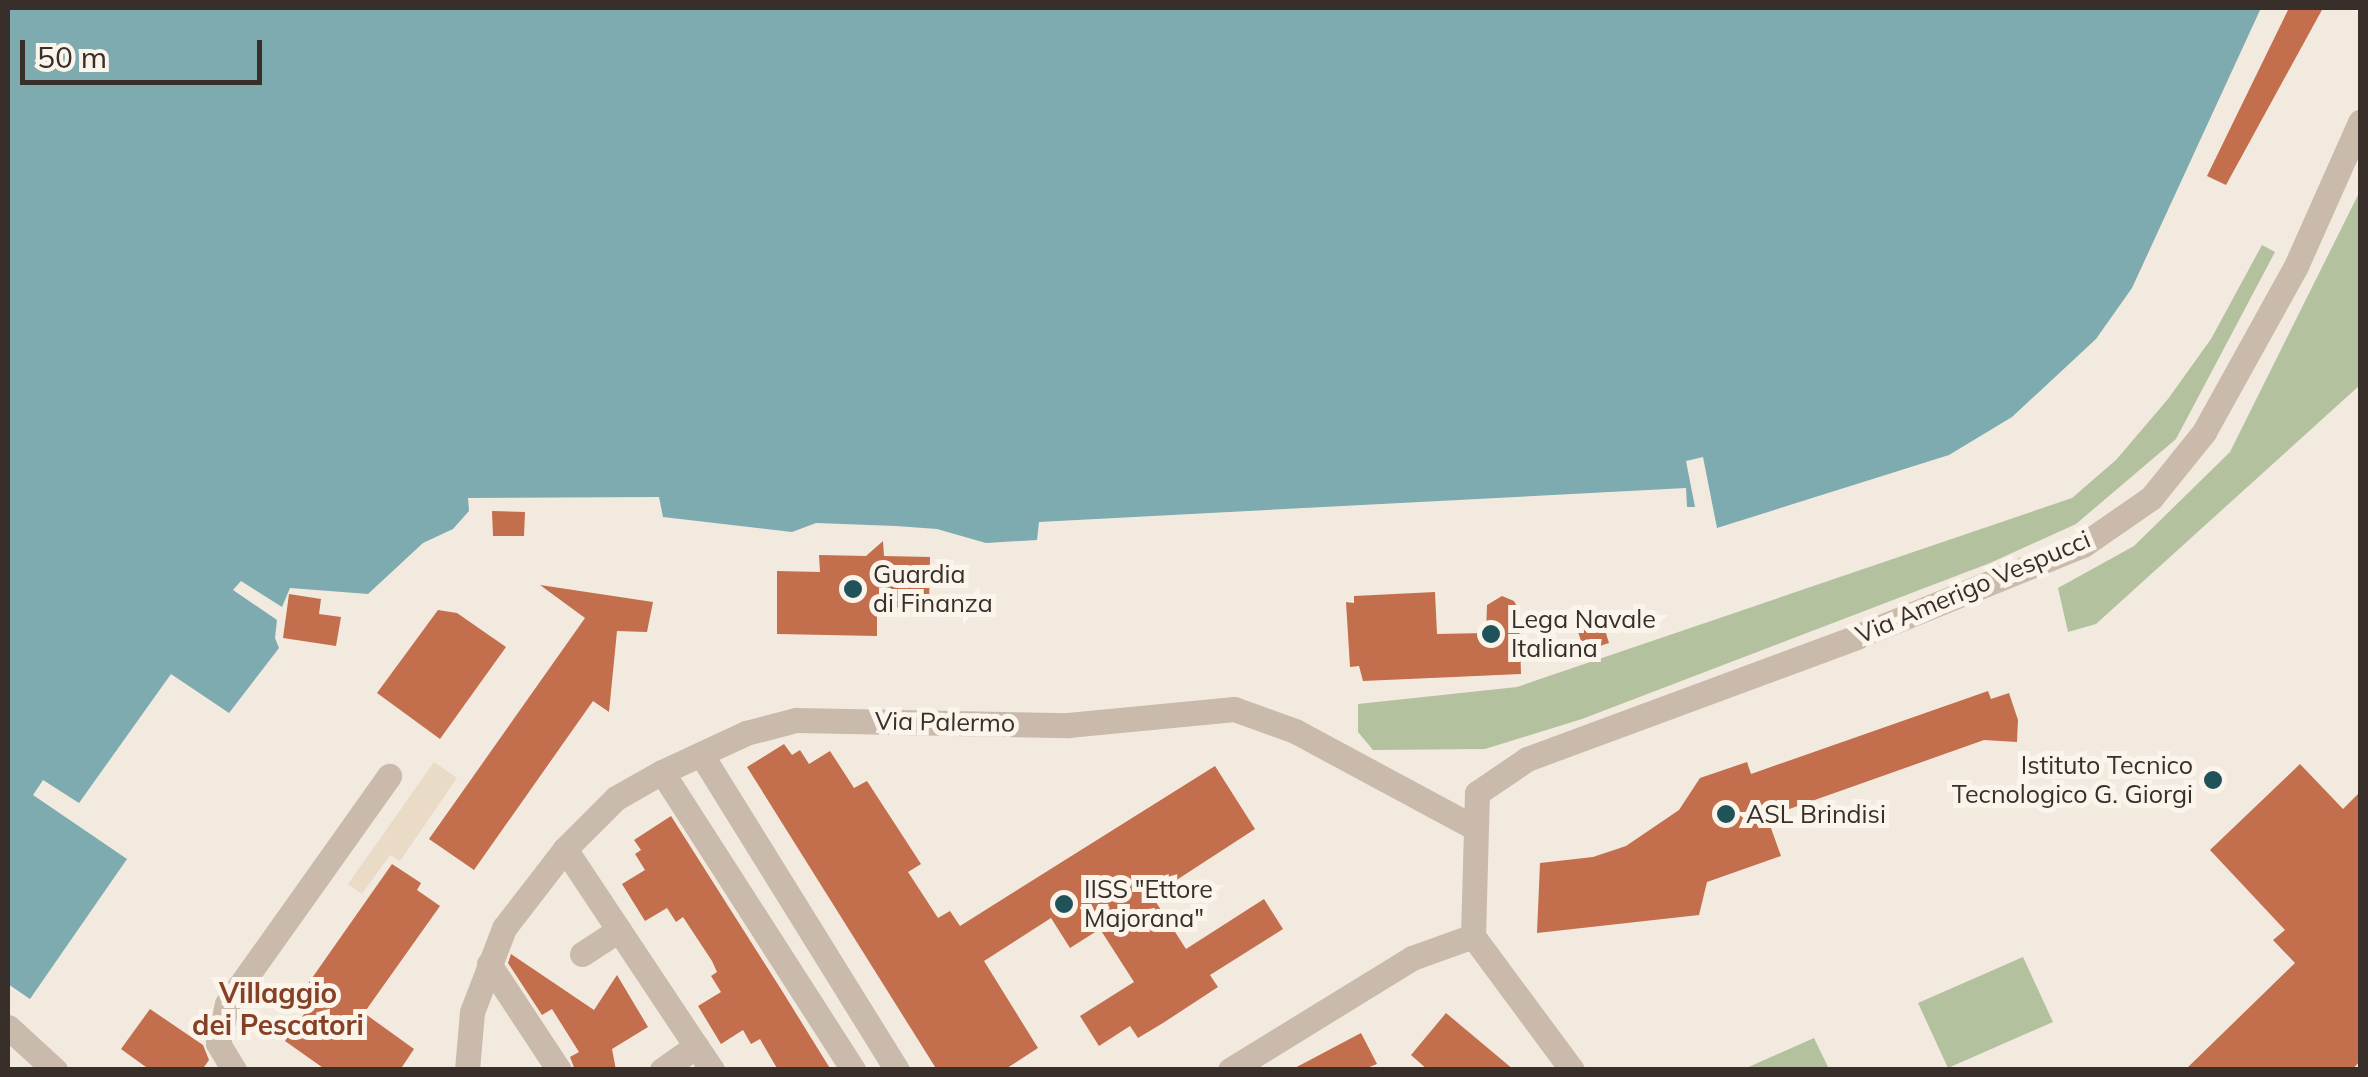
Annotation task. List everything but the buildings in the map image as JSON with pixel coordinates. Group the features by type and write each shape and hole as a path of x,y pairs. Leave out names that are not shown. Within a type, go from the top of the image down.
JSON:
{"street":[{"name":"Via Amerigo Vespucci","path":"1473,827 1477,794 1527,760 1856,636 2083,545 2152,498 2204,432 2296,266 2360,122"},
{"name":"Via Palermo","path":"466,1070 472,1012 489,964 512,913 565,849 616,798 662,772 746,733 796,720 1068,724 1234,710 1295,731 1473,827"},
{"path":"701,754 896,1070"},
{"path":"662,772 853,1070"},
{"path":"234,1070 218,1043 227,1004 389,776"},
{"path":"1473,827 1473,936 1572,1070"},
{"path":"565,849 712,1070"},
{"path":"582,954 619,930"},
{"path":"1230,1070 1412,958 1473,936"},
{"path":"489,964 560,1070"},
{"path":"8,1027 55,1070"},
{"path":"662,1070 696,1046"}],"green space":[{"path":"2360,191 2360,385 2096,624 2068,632 2058,588 2134,546 2230,452"},
{"path":"2262,245 2275,252 2176,439 2076,524 1990,563 1582,719 1485,749 1373,750 1358,732 1358,704 1517,687 2072,498 2116,460 2168,399 2211,339"},
{"path":"2023,957 2053,1022 1948,1068 1918,1003"},
{"path":"1814,1038 1829,1069 1744,1069"}],"shaded area":[{"path":"434,762 457,778 400,861 390,855 362,894 348,884"}],"water":[{"path":"8,8 2261,8 2132,288 2096,339 2012,417 1949,455 1717,528 1703,457 1686,461 1695,507 1687,507 1686,488 1039,522 1037,540 986,543 937,529 816,523 792,532 663,517 659,497 468,498 469,511 453,529 423,543 368,594 290,588 282,607 241,581 233,590 277,620 275,638 279,648 229,713 171,674 79,803 43,780 33,795 127,859 30,999 8,984"}],"place":[{"name":"Guardia di Finanza","path":"853,589"},
{"name":"Lega Navale Italiana","path":"1491,634"},
{"name":"Istituto Tecnico Tecnologico G. Giorgi","path":"2213,780"},
{"name":"ASL Brindisi","path":"1726,814"},
{"name":"IISS \"Ettore Majorana\"","path":"1064,904"}],"district":[{"name":"Villaggio dei Pescatori","path":"278,1009"}]}
